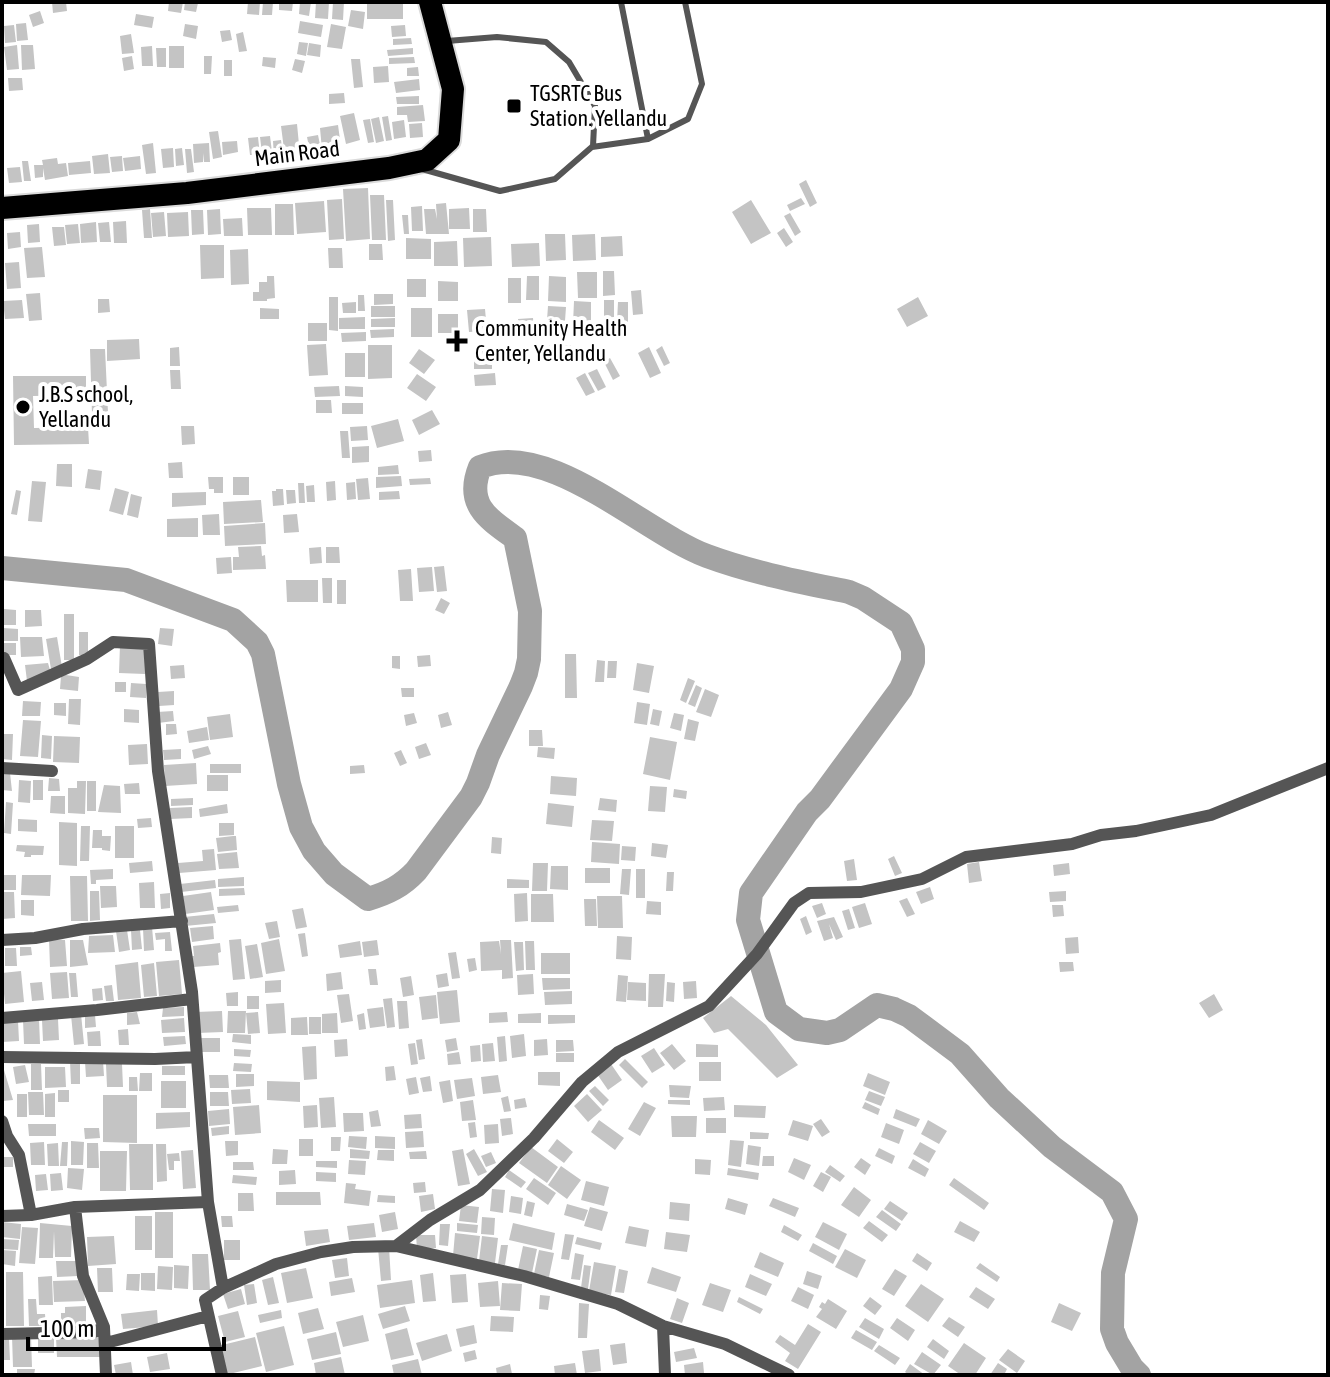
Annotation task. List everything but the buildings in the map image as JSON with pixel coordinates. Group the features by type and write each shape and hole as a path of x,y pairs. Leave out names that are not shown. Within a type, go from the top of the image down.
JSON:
{"highway":[{"name":"Main Road","path":"2,208 187,193 389,168 427,160 449,140 453,89 430,2"}],"street":[{"path":"2,659 18,690 87,659 113,642 149,644 158,771 192,999 208,1202 223,1288"},
{"path":"2,768 52,771"},
{"path":"396,1246 430,1220 480,1190 534,1138 582,1082 618,1052 709,1006 757,954 794,903 809,893 861,892 922,879 966,857 1072,844 1101,835 1211,815 1328,768"},
{"path":"2,940 35,938 83,929 182,921"},
{"path":"2,1018 192,999"},
{"path":"2,1057 197,1057"},
{"path":"2,1121 19,1155 31,1215"},
{"path":"2,1216 31,1215 75,1207 208,1202"},
{"path":"75,1207 83,1276 104,1327 106,1375"},
{"path":"222,1375 205,1300 223,1288 276,1264 353,1247 396,1246 524,1276 618,1304 663,1326 725,1344 789,1375"},
{"path":"106,1343 208,1316"},
{"path":"663,1326 665,1375"},
{"path":"2,1334 94,1332 104,1327"}],"lane":[{"path":"621,2 648,139"},
{"path":"407,164 500,191 555,179 592,147 648,139 688,119 702,84 685,2"},
{"path":"441,41 497,37 546,42 569,62 595,106 592,147"}],"waterway":[{"path":"2,568 126,580 233,620 257,642 263,654 289,784 301,827 314,851 334,874 368,899 394,888 411,876 471,797 526,673 530,611 515,538 481,509 475,491 480,467 507,462 536,466 595,492 707,556 759,572 849,592 901,623 913,649 913,662 901,689 820,799 807,812 751,893 748,920 776,1012 799,1029 827,1033 840,1030 877,1005 909,1016 960,1054 999,1098 1052,1147 1112,1192 1126,1219 1113,1273 1112,1329 1117,1343 1139,1375"}],"place":[{"name":"TGSRTC Bus Station. Yellandu","path":"514,106"},
{"name":"Community Health Center, Yellandu","path":"457,341"},
{"name":"J.B.S school, Yellandu","path":"23,407"}]}
